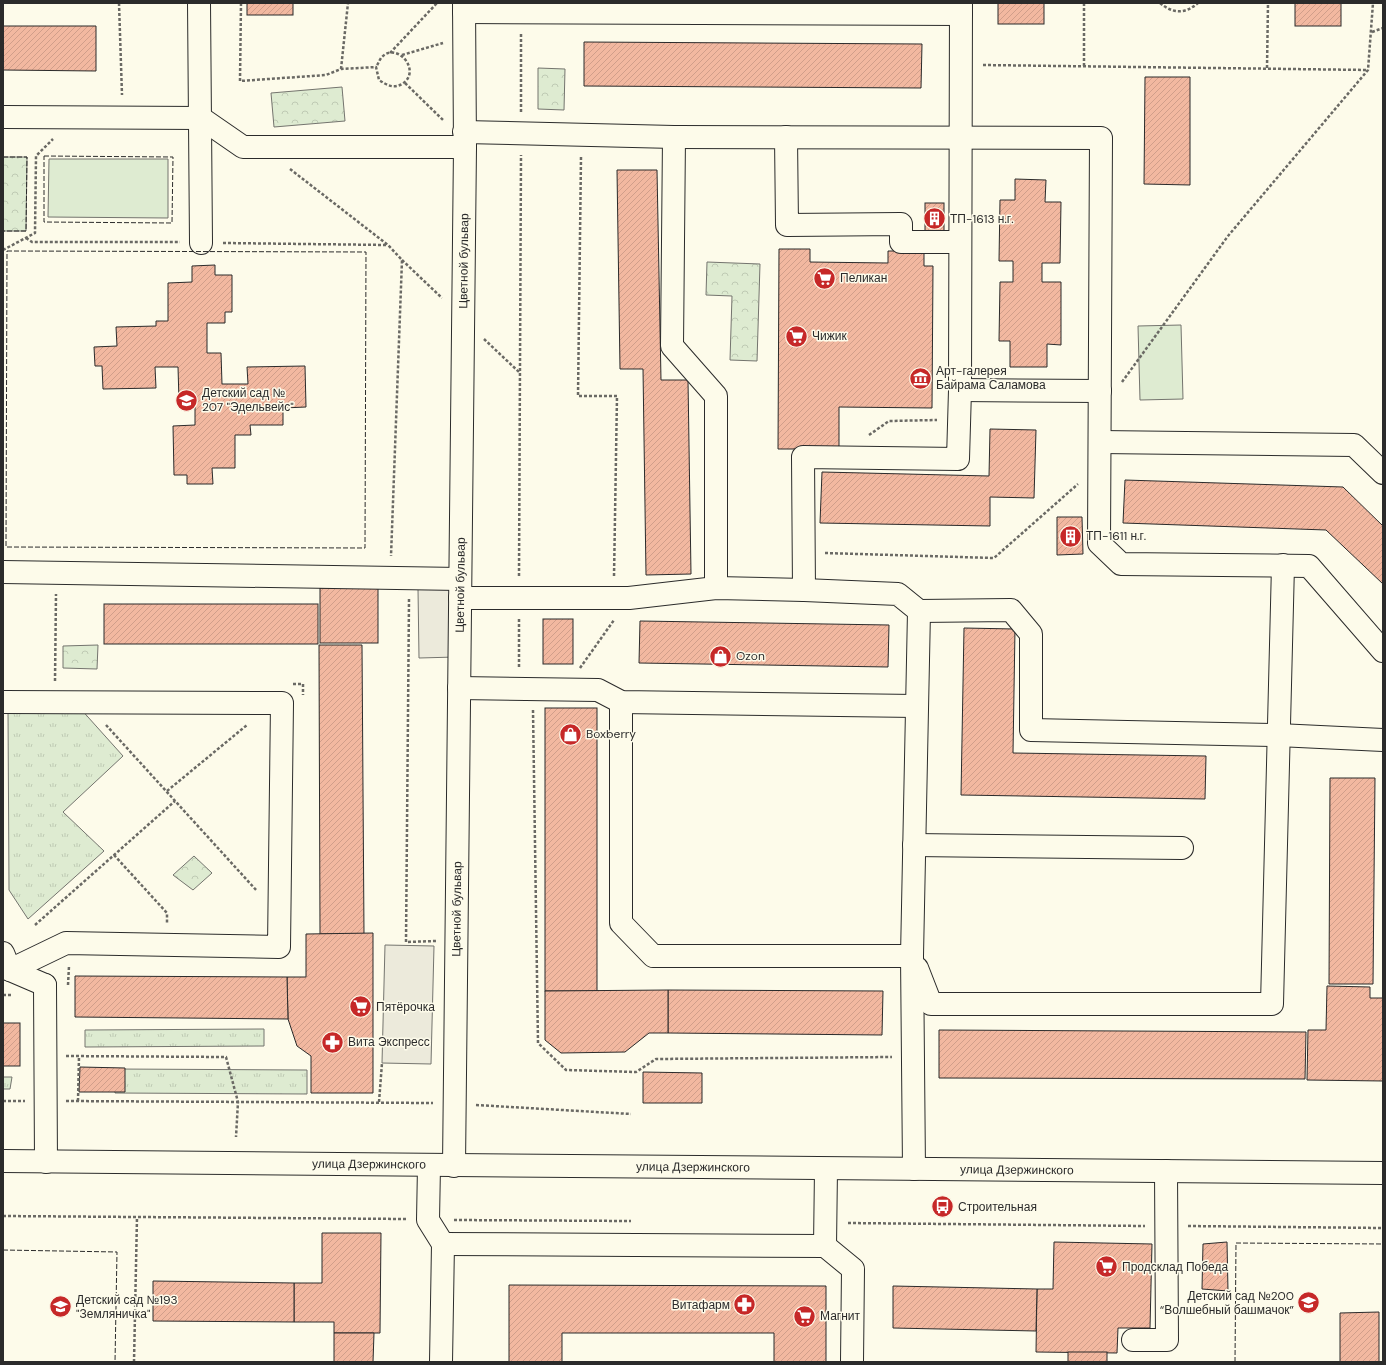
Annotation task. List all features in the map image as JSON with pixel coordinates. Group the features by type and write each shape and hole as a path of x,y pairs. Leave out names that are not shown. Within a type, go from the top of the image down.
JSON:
{"main road":[{"path":"199,3 201,243"},
{"path":"464,8 521,13 961,8 960,390 958,459 803,457 804,590"},
{"name":"Цветной бульвар","path":"454,1166 464,8"},
{"path":"3,117 201,118 243,147 521,133 674,137 1100,138 1099,543 1121,564 1310,566 1383,651"},
{"path":"674,137 672,346 716,396 716,588"},
{"path":"786,137 787,225 901,224 901,242 960,242"},
{"path":"960,390 1100,399"},
{"path":"1100,442 1354,445 1383,473"},
{"path":"912,956 931,1004 1272,1004 1283,566"},
{"path":"3,572 400,578 519,598 629,598 716,588 898,594 919,611 1011,610 1031,634 1031,730 1278,735 1383,740"},
{"path":"914,1169 912,956 919,611"},
{"path":"459,688 598,690 621,702 916,706"},
{"path":"3,702 282,703 279,947 66,943 5,969"},
{"path":"621,702 621,923 653,956 912,956"},
{"path":"914,845 1182,848"},
{"path":"5,969 45,985 46,1162"},
{"name":"улица Дзержинского","path":"3,1161 429,1166 1383,1173"},
{"path":"429,1166 428,1220 443,1244 441,1362"},
{"path":"825,1246 826,1169"},
{"path":"1133,1340 1167,1340 1166,1171"},
{"path":"443,1244 825,1246 852,1268 852,1362"}],"path":[{"path":"119,3 122,98"},
{"path":"241,3 240,81 326,75 341,69 376,67"},
{"path":"341,69 348,3"},
{"path":"402,55 405,58 410,70 408,79 398,87 388,86 379,80 376,67 381,58 389,54 437,3"},
{"path":"1084,3 1084,66"},
{"path":"1160,3 1166,8 1174,11 1183,11 1198,3"},
{"path":"1267,68 1268,3"},
{"path":"1100,399 1123,381 1228,236 1368,70 1373,3"},
{"path":"521,13 519,598 526,689 538,1043 566,1070 636,1072 656,1059 913,1057"},
{"path":"1372,32 1383,28"},
{"path":"389,54 402,55 464,37"},
{"path":"961,64 1368,70"},
{"path":"405,82 450,128 464,135"},
{"path":"3,250 35,233 36,156 76,117"},
{"path":"582,134 578,396 617,396 614,582"},
{"path":"261,147 388,245 402,260 400,578 406,942 456,941"},
{"path":"837,458 889,421 943,420"},
{"path":"804,552 994,558 1099,465"},
{"path":"55,702 56,572"},
{"path":"566,689 629,598"},
{"path":"288,684 303,684 302,700"},
{"path":"167,791 296,684"},
{"path":"86,702 279,915"},
{"path":"35,925 175,801"},
{"path":"114,855 167,913 165,945"},
{"path":"68,988 69,960"},
{"path":"67,1048 66,1056 226,1057 238,1102 236,1137"},
{"path":"78,1101 79,1056"},
{"path":"379,1102 382,1063"},
{"path":"3,1101 455,1103 631,1114"},
{"path":"134,1362 137,1217"}],"green space":[{"path":"538,68 565,69 564,110 538,109"},
{"path":"342,87 345,121 274,127 271,93"},
{"path":"3,157 27,157 26,231 3,231"},
{"path":"49,159 168,159 168,218 48,217"},
{"path":"707,262 760,264 757,361 730,360 732,296 706,295"},
{"path":"1181,325 1183,399 1140,400 1138,326"},
{"path":"98,645 97,669 63,668 63,646"},
{"path":"79,707 123,756 63,812 104,851 28,919 9,890 8,710"},
{"path":"194,856 212,873 193,890 173,875"},
{"path":"264,1029 264,1046 85,1047 85,1030"},
{"path":"115,1069 307,1070 307,1094 115,1093"},
{"path":"3,1077 12,1077 10,1089 3,1089"}],"shaded area":[{"path":"418,589 455,589 456,657 419,658"},
{"path":"385,945 434,946 431,1064 382,1063"}],"building":[{"path":"247,3 293,3 293,15 247,15"},
{"path":"998,3 1044,3 1044,24 998,24"},
{"path":"1295,3 1341,3 1341,26 1295,26"},
{"path":"3,26 96,26 96,71 3,70"},
{"path":"584,42 922,44 921,88 584,86"},
{"path":"1145,77 1190,77 1190,185 1144,184"},
{"path":"617,170 657,170 661,380 688,380 691,574 646,575 643,369 620,369"},
{"path":"1015,179 1046,180 1045,202 1061,202 1060,263 1042,263 1042,282 1061,282 1061,345 1047,344 1047,367 1010,367 1010,341 999,341 1000,282 1013,282 1013,261 999,261 1000,200 1015,200"},
{"name":"ТП-1613 н.г.","path":"925,203 944,203 944,235 925,235"},
{"path":"779,249 810,249 810,262 888,263 888,251 924,251 924,266 933,266 932,408 839,407 839,449 778,449"},
{"path":"215,265 215,275 232,275 232,312 225,312 225,323 207,323 207,353 221,353 222,384 248,384 247,367 305,366 306,407 283,408 283,425 250,425 251,435 235,435 235,468 212,468 213,484 187,484 187,475 174,475 173,426 195,425 195,401 179,401 178,367 155,367 156,388 103,389 102,366 95,366 94,347 117,346 116,327 156,326 156,321 168,321 168,283 192,282 192,266"},
{"path":"990,429 1036,430 1034,498 990,497 990,526 820,523 822,472 989,476"},
{"path":"1125,480 1343,487 1383,526 1383,584 1326,530 1123,523"},
{"name":"ТП-1611 н.г.","path":"1057,517 1082,517 1083,554 1057,555"},
{"path":"320,588 378,588 378,643 320,643"},
{"path":"104,604 318,604 318,644 104,644"},
{"path":"543,619 573,619 573,664 543,664"},
{"path":"640,621 889,625 888,667 639,663"},
{"path":"964,628 1015,629 1013,753 1206,756 1205,799 961,795"},
{"path":"319,645 362,645 364,934 320,934"},
{"path":"545,708 597,708 597,991 545,991"},
{"path":"1330,778 1375,778 1373,984 1329,984"},
{"path":"373,933 373,1093 311,1093 311,1056 297,1046 288,1019 287,977 306,977 306,934"},
{"path":"75,976 287,977 288,1019 75,1017"},
{"path":"1327,986 1370,987 1370,998 1383,998 1383,1081 1307,1080 1308,1030 1326,1030"},
{"path":"668,990 883,991 882,1035 668,1033"},
{"path":"668,990 668,1033 649,1033 625,1052 561,1053 545,1040 545,991"},
{"path":"3,1023 20,1023 20,1066 3,1066"},
{"path":"939,1030 1306,1032 1305,1079 939,1078"},
{"path":"80,1067 125,1068 125,1092 79,1092"},
{"path":"643,1072 702,1073 702,1103 643,1103"},
{"path":"322,1233 381,1233 380,1333 334,1333 334,1322 294,1322 294,1283 322,1283"},
{"path":"1054,1242 1152,1244 1150,1328 1118,1328 1117,1353 1036,1352 1037,1289 1053,1289"},
{"path":"1227,1242 1228,1291 1202,1289 1203,1244"},
{"path":"153,1281 294,1283 294,1322 153,1321"},
{"path":"509,1285 826,1286 826,1362 774,1362 774,1333 562,1333 562,1362 509,1362"},
{"path":"893,1286 1037,1289 1036,1331 893,1328"},
{"path":"1379,1312 1379,1362 1340,1362 1340,1313"},
{"path":"334,1333 374,1333 373,1362 334,1362"},
{"path":"1068,1352 1107,1352 1107,1362 1068,1362"}],"fence":[{"path":"44,156 173,157 172,223 44,222 44,156"},
{"path":"3,157 27,157 26,231 3,231"},
{"path":"7,251 366,252 365,548 6,547 7,251"},
{"path":"1235,1362 1236,1243 1383,1244"},
{"path":"3,1250 117,1252 115,1362"}],"place":[{"name":"ТП-1613 н.г.","path":"934,219"},
{"name":"Пеликан","path":"825,278"},
{"name":"Чижик","path":"796,336"},
{"name":"Арт-галерея Байрама Саламова","path":"921,378"},
{"name":"Детский сад № 207 \"Эдельвейс\"","path":"186,400"},
{"name":"ТП-1611 н.г.","path":"1070,536"},
{"name":"Ozon","path":"720,656"},
{"name":"Boxberry","path":"570,734"},
{"name":"Пятёрочка","path":"361,1007"},
{"name":"Вита Экспресс","path":"332,1042"},
{"name":"Строительная","path":"943,1207"},
{"name":"Продсклад Победа","path":"1106,1267"},
{"name":"Детский сад №200 “Волшебный башмачок”","path":"1309,1303"},
{"name":"Витафарм","path":"745,1305"},
{"name":"Детский сад №193 \"Земляничка\"","path":"60,1307"},
{"name":"Магнит","path":"804,1316"}]}
